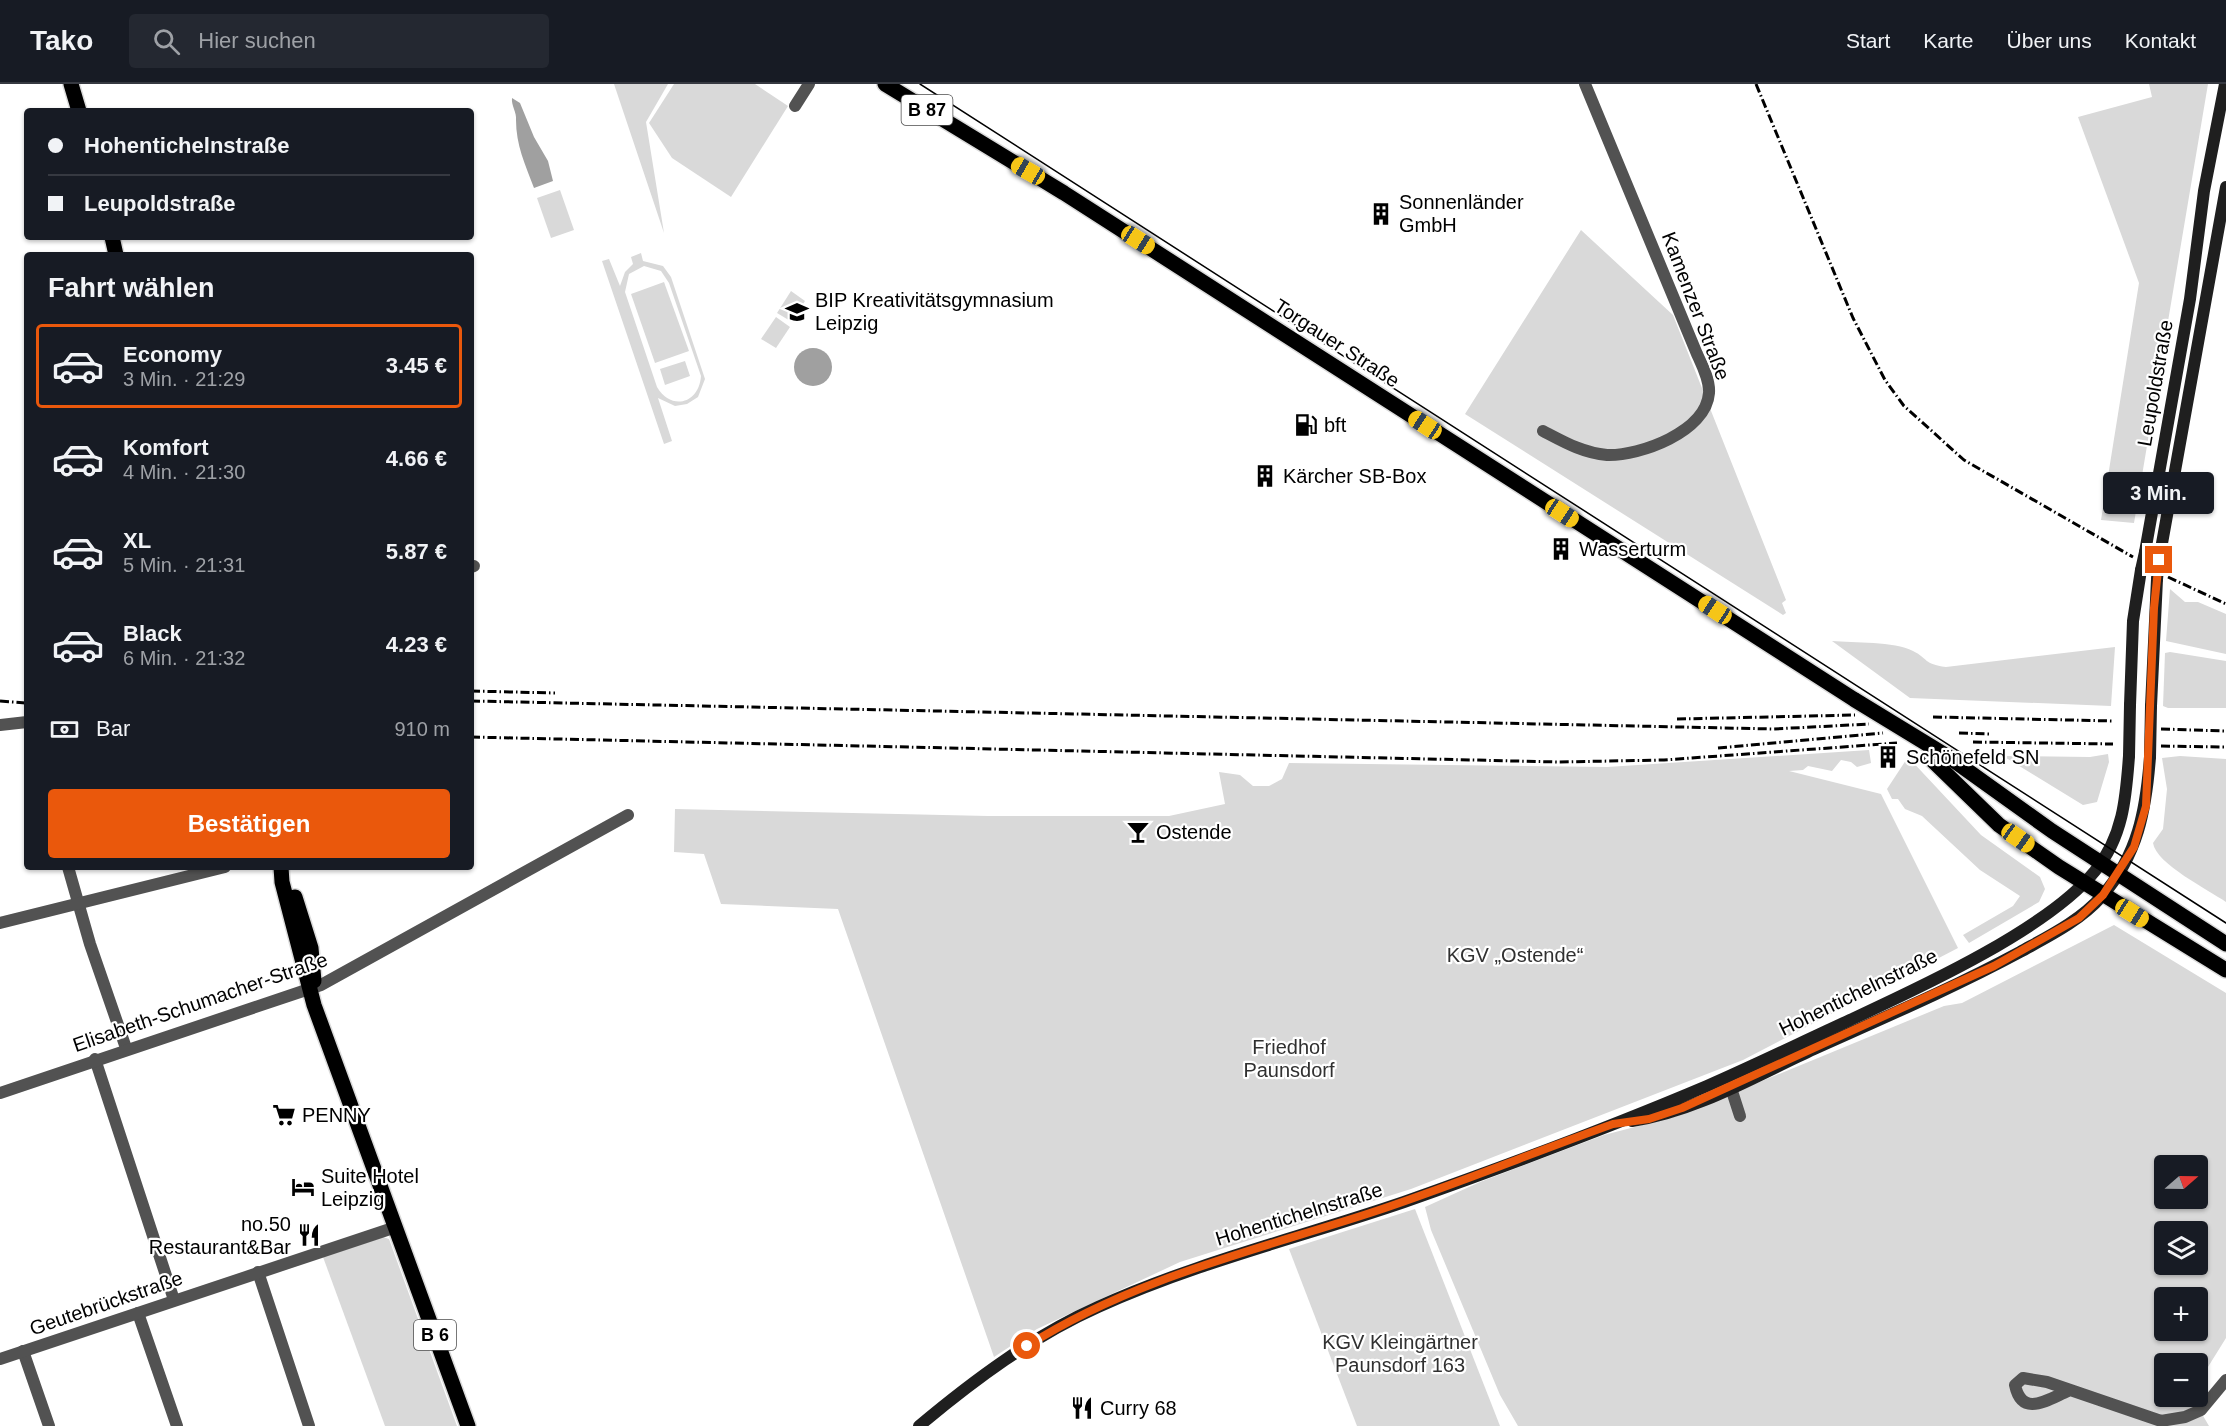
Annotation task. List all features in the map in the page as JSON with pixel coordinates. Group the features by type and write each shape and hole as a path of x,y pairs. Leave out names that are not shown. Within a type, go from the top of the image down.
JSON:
{"main road":[{"path":"72,84 77,108"},
{"name":"Torgauer Straße","path":"885,84 1064,193 1852,698 1950,758 2101,863 2226,944"},
{"name":"Leupoldstraße","path":"2101,863 2121,824 2126,799 2133,621 2188,311 2204,191 2223,115 2225,84"},
{"name":"Leupoldstraße","path":"2103,895 2119,875 2134,847 2143,823 2150,757 2159,560 2226,188"},
{"name":"Torgauer Straße","path":"1852,698 1930,758 1999,825 2084,883 2226,970"},
{"name":"Hohentichelnstraße","path":"919,1426 1013,1354 1095,1308 1201,1266 1402,1203 1613,1124 1754,1065 1885,1003 2010,936 2053,909 2084,883 2101,863"},
{"name":"B 6","path":"282,871 282,882 314,1005 468,1426"},
{"name":"Hohentichelnstraße","path":"1613,1124 1649,1119 1731,1088 1994,966 2079,918 2103,895"}],"street":[{"path":"795,106 809,84"},
{"name":"Kamenzer Straße","path":"1543,430 1577,449 1606,455 1631,453 1668,440 1684,430 1707,405 1710,391 1697,354 1585,84"},
{"path":"0,725 24,722"},
{"name":"Elisabeth-Schumacher-Straße","path":"0,1093 126,1048 311,988 396,945 628,815"},
{"path":"70,870 78,904 126,1048"},
{"path":"0,923 213,870"},
{"path":"95,1059 174,1300"},
{"path":"1731,1088 1740,1116"},
{"name":"Geutebrückstraße","path":"0,1359 396,1227"},
{"path":"258,1272 309,1426"},
{"path":"138,1313 177,1426"},
{"path":"23,1351 49,1426"},
{"path":"2068,1391 2151,1419 2174,1420 2201,1410 2226,1380"}],"green space":[{"path":"614,84 668,84 646,122 664,233"},
{"path":"674,84 755,84 788,106 731,197 672,158 649,123"},
{"path":"2149,84 2208,84 2134,523 2101,520 2139,283 2078,117 2152,97"},
{"path":"560,190 574,230 551,238 537,198"},
{"path":"1581,230 1673,315 1786,600 1782,603 1786,613 1783,615 1465,414"},
{"path":"641,253 643,261 663,266 671,277 705,379 698,397 687,404 675,406 658,398 672,441 664,444 602,261 609,259 620,286 625,272 633,264 631,257","holes":["644,266 661,271 669,283 701,376 695,393 684,401 670,399 663,395 657,387 625,292 629,274"]},
{"path":"664,282 689,351 655,363 631,294"},
{"path":"791,291 805,301 792,322 777,313"},
{"path":"776,317 790,327 776,348 761,339"},
{"path":"685,361 690,376 665,385 660,369"},
{"path":"2170,589 2185,602 2198,602 2226,614 2226,654 2166,641"},
{"path":"1832,641 1874,643 1905,648 1930,663 1946,667 2115,647 2111,706 1910,698"},
{"path":"2165,653 2226,661 2226,708 2168,708 2163,706"},
{"name":"KGV „Ostende“","path":"1869,750 1871,763 1857,767 1851,762 1841,760 1832,771 1808,766 1803,770 1789,771 1881,794 1958,948 1743,1060 1411,1189 1180,1262 1037,1329 994,1357 838,909 721,904 704,854 674,852 675,809 988,816 1169,816 1225,804 1219,772 1240,775 1253,786 1269,786 1282,779 1289,763 1607,767"},
{"path":"2108,754 2109,762 2097,802 2083,805 2003,756 2090,757"},
{"path":"2180,756 2226,759 2226,902 2173,868 2156,851 2153,843 2163,829 2167,789 2162,758"},
{"path":"1908,757 1981,835 2040,877 2045,889 2039,902 1969,943 1963,935 2013,906 2020,896 1980,870 1922,816 1905,809 1898,799 1892,799 1887,789"},
{"path":"2114,925 2226,993 2226,1338 2208,1367 2208,1353 2154,1353 2154,1407 2198,1407 2209,1426 1518,1426 1500,1395 1431,1230 1425,1207 1480,1182 1604,1135 1677,1116 1944,1006 1962,1003"},
{"name":"KGV Kleingärtner Paunsdorf 163","path":"1415,1209 1500,1426 1357,1426 1289,1249"},
{"path":"383,1237 389,1239 457,1426 385,1426 323,1257"}],"shaded area":[{"path":"512,98 520,103 534,137 548,161 553,181 534,188 519,146"},
{"path":"813,348 826,354 832,367 826,380 813,386 800,380 794,367 800,354"}],"tram line":[{"path":"920,84 2226,923"}],"railway":[{"path":"1756,84 1853,318 1885,380 1904,406 1964,460 2133,557"},
{"path":"2168,577 2226,604"},
{"path":"474,691 555,693"},
{"path":"0,701 24,703"},
{"path":"474,701 1774,729 1869,724"},
{"path":"1677,719 1855,715"},
{"path":"1933,717 2114,721"},
{"path":"2161,729 2226,731"},
{"path":"1718,748 1883,733"},
{"path":"1959,733 1991,734"},
{"path":"474,737 1559,762 1664,760 1897,743"},
{"path":"1973,742 2113,744"},
{"path":"2161,746 2226,747"}],"place":[{"name":"Sonnenländer GmbH","path":"1381,214"},
{"name":"BIP Kreativitätsgymnasium Leipzig","path":"797,312"},
{"name":"bft","path":"1306,425"},
{"name":"Kärcher SB-Box","path":"1265,476"},
{"name":"Wasserturm","path":"1561,549"},
{"name":"Schönefeld SN","path":"1888,757"},
{"name":"Ostende","path":"1138,832"},
{"name":"PENNY","path":"284,1115"},
{"name":"Suite Hotel Leipzig","path":"303,1187"},
{"name":"no.50 Restaurant&Bar","path":"309,1235"},
{"name":"Curry 68","path":"1082,1408"}],"route":[{"path":"1027,1346 1095,1308 1171,1276 1402,1203 1613,1124 1649,1119 1682,1108 1731,1088 1927,998 2038,942 2079,918 2096,903 2119,875 2134,847 2143,823 2148,784 2152,644 2159,560"}],"park label":[{"name":"Friedhof Paunsdorf","path":"1289,1058"}]}
